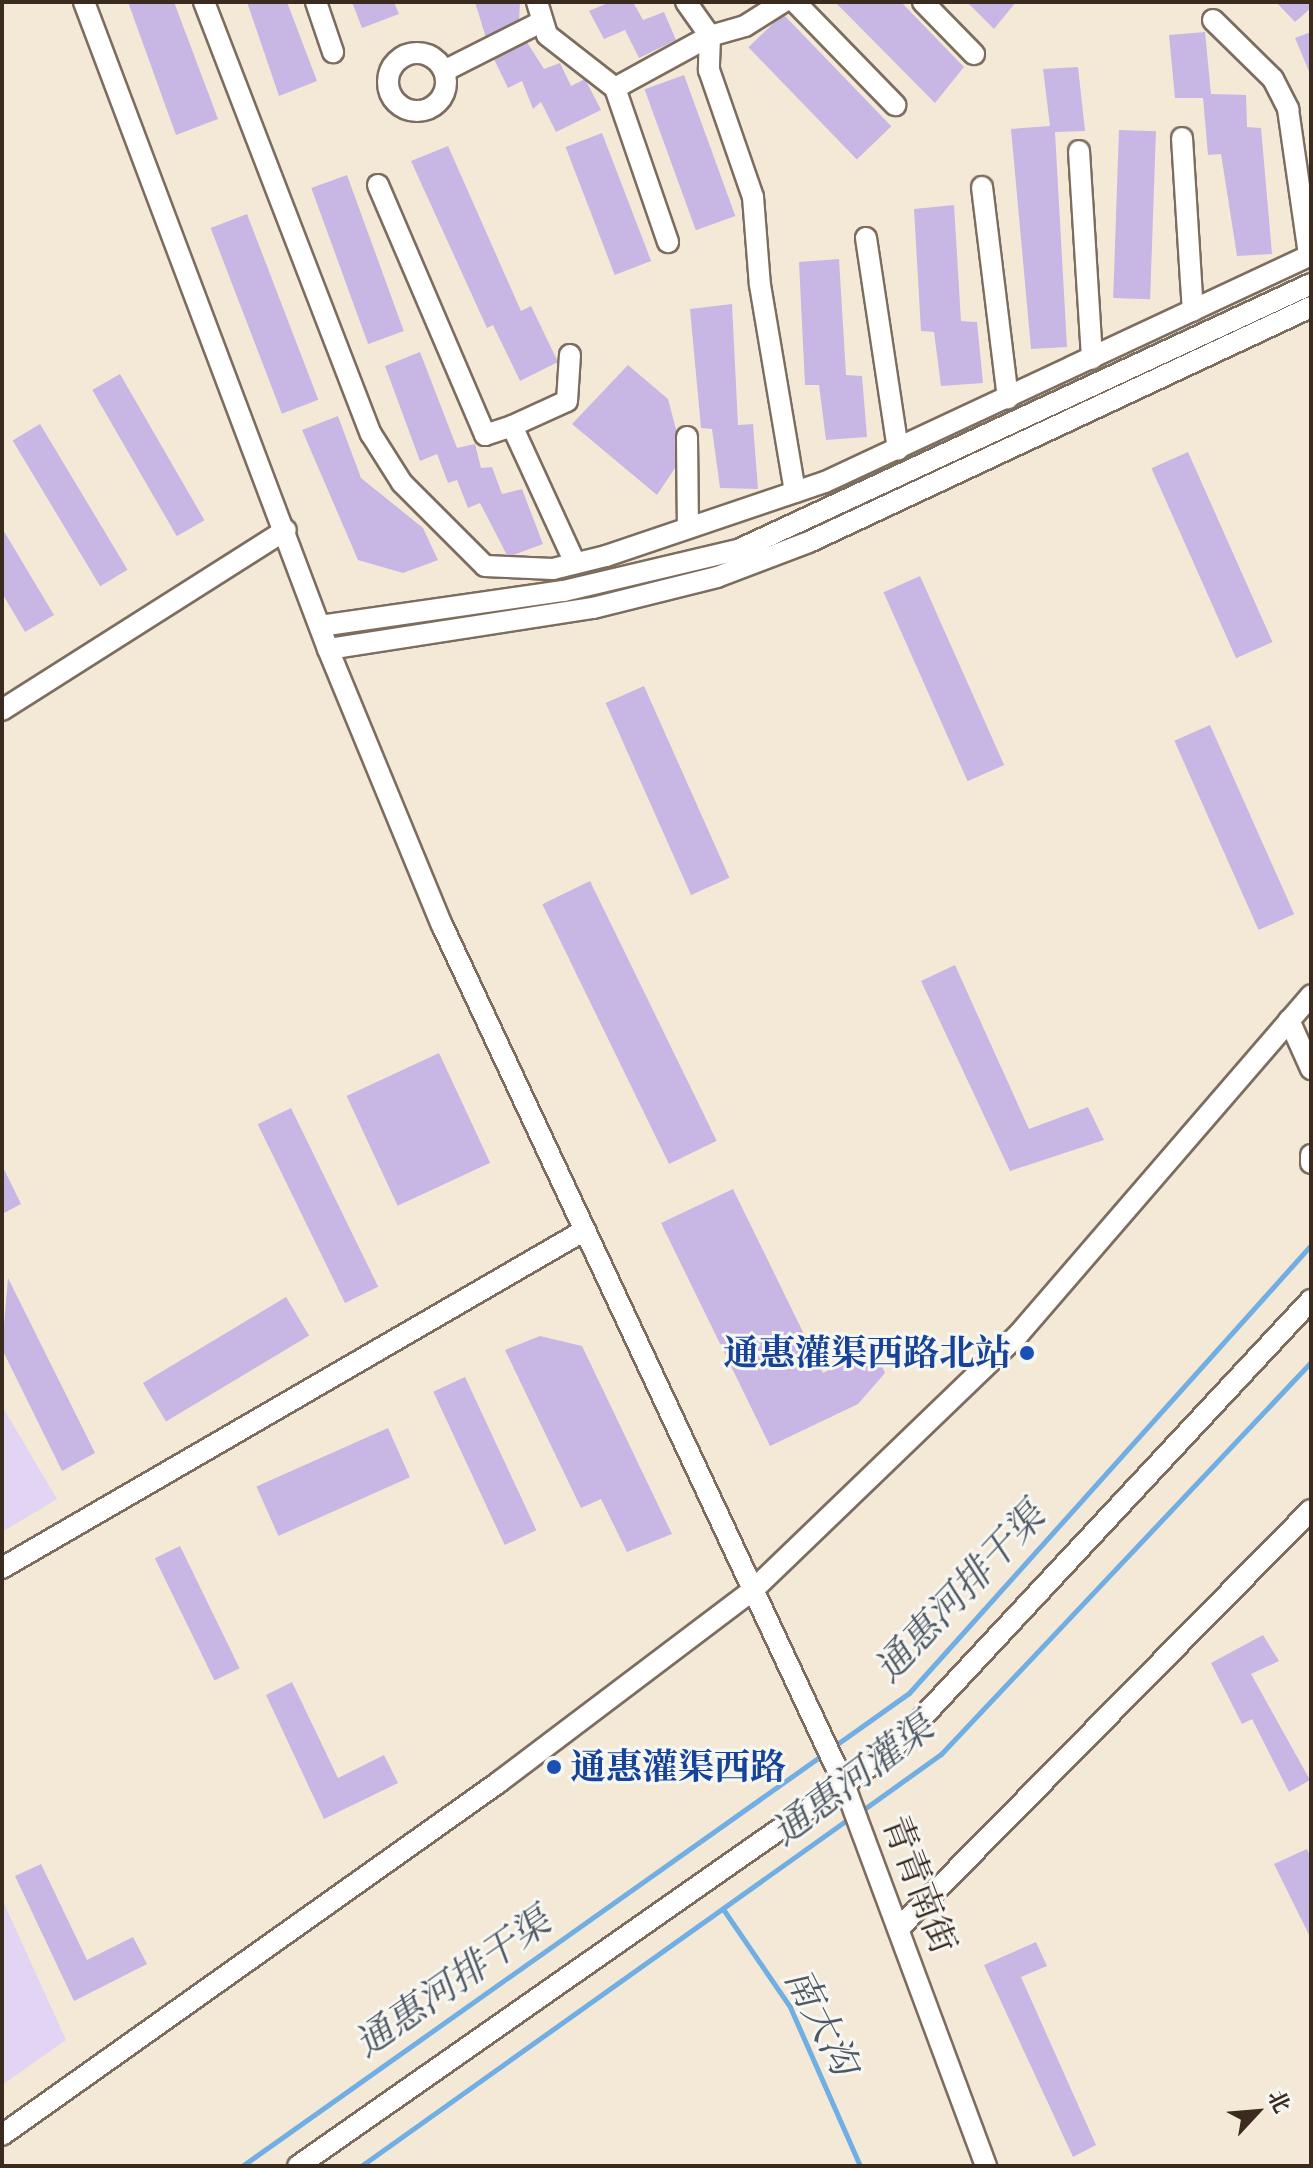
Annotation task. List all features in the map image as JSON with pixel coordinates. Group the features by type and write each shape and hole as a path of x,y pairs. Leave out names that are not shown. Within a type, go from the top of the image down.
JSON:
{"street":[{"name":"青青南街","path":"84,2 286,530 328,649 442,925 844,1784 901,1926 986,2166"},
{"path":"204,2 339,366 384,458 485,566 575,563 795,492 898,450 1310,255 1288,109 1273,79 1213,20"},
{"path":"316,2 333,52"},
{"path":"686,2 710,36 709,70 753,197 760,285 795,492"},
{"path":"615,88 710,36 783,2"},
{"path":"795,2 895,105"},
{"path":"923,2 974,54"},
{"path":"444,71 539,12 547,35 615,88 668,242"},
{"path":"1182,138 1193,311"},
{"path":"1079,151 1092,359"},
{"path":"378,185 485,435 567,401 570,355"},
{"path":"982,187 1008,398"},
{"path":"866,238 898,450"},
{"path":"320,626 564,591 738,550 1311,284"},
{"path":"328,649 593,608 717,577 809,542 1311,307"},
{"path":"512,426 575,563"},
{"path":"687,437 688,528"},
{"path":"2,710 286,530"},
{"path":"2,2135 499,1782 754,1589 1018,1335 1311,995"},
{"path":"1289,1020 1311,1069"},
{"path":"1311,1155 1311,1163"},
{"path":"2,1568 585,1230"},
{"path":"298,2166 890,1752 1311,1300"},
{"path":"901,1926 1311,1510"}],"shaded area":[{"path":"2,1406 57,1499 2,1532"},
{"path":"2,1899 66,2040 2,2085"}],"building":[{"path":"128,2 174,2 218,119 176,135"},
{"path":"247,2 287,2 317,81 279,96"},
{"path":"352,2 394,2 399,14 362,28"},
{"path":"475,2 520,2 519,20 486,38"},
{"path":"610,2 633,2 643,20 664,12 676,40 639,58 625,30 604,39 589,11"},
{"path":"835,2 901,2 964,67 935,103"},
{"path":"967,2 1016,2 994,29"},
{"path":"1276,2 1311,2 1311,8 1295,22"},
{"path":"783,14 891,126 857,160 748,47"},
{"path":"1205,32 1211,94 1246,95 1247,127 1261,128 1272,254 1237,256 1221,154 1208,155 1203,98 1175,98 1169,35"},
{"path":"1311,32 1311,76 1295,38"},
{"path":"523,36 544,69 560,63 571,86 585,79 601,110 556,132 541,102 533,109 522,81 508,88 491,53"},
{"path":"1078,67 1085,131 1055,132 1067,347 1031,349 1011,129 1050,126 1043,69"},
{"path":"684,75 735,216 696,230 645,89"},
{"path":"1119,130 1156,131 1150,299 1113,298"},
{"path":"602,133 651,261 615,275 566,147"},
{"path":"448,146 521,311 531,306 558,362 520,381 493,325 487,328 411,161"},
{"path":"347,175 404,331 368,344 311,188"},
{"path":"954,205 961,321 977,322 983,383 941,386 934,332 921,331 914,209"},
{"path":"247,214 318,400 282,414 211,228"},
{"path":"839,259 846,375 862,376 867,437 826,440 819,385 805,385 799,262"},
{"path":"732,304 738,425 753,424 758,489 720,488 712,429 701,428 690,309"},
{"path":"420,352 457,448 475,444 481,468 492,467 502,494 522,489 543,544 508,557 480,503 468,508 457,480 448,483 437,454 420,461 385,366"},
{"path":"628,365 668,399 683,456 657,495 572,424"},
{"path":"120,374 205,520 177,536 92,390"},
{"path":"338,416 361,478 423,528 438,560 403,573 358,560 302,430"},
{"path":"40,424 128,570 100,586 13,440"},
{"path":"1188,452 1273,642 1236,658 1151,468"},
{"path":"2,528 54,615 25,632 2,593"},
{"path":"920,576 1004,765 968,781 883,592"},
{"path":"644,686 729,878 691,895 606,703"},
{"path":"1210,725 1294,914 1259,930 1174,741"},
{"path":"590,881 717,1141 669,1164 542,904"},
{"path":"955,965 1029,1129 1088,1107 1104,1140 1010,1171 921,981"},
{"path":"439,1053 490,1163 398,1206 347,1096"},
{"path":"291,1108 378,1287 345,1303 258,1124"},
{"path":"2,1165 21,1204 2,1214"},
{"path":"733,1189 823,1373 874,1347 885,1373 858,1404 770,1446 661,1223"},
{"path":"8,1278 95,1453 62,1471 2,1349"},
{"path":"286,1297 309,1336 166,1422 143,1383"},
{"path":"540,1336 582,1346 672,1534 627,1552 601,1499 581,1508 505,1350"},
{"path":"465,1377 536,1530 505,1545 433,1392"},
{"path":"388,1428 410,1477 278,1536 256,1487"},
{"path":"180,1546 240,1668 214,1681 155,1558"},
{"path":"1263,1635 1279,1661 1251,1674 1310,1780 1289,1792 1252,1719 1242,1724 1211,1663"},
{"path":"292,1682 338,1778 384,1755 398,1783 324,1819 266,1695"},
{"path":"1307,1849 1311,1858 1311,1939 1274,1864"},
{"path":"41,1864 87,1960 133,1937 147,1964 74,2001 15,1876"},
{"path":"1036,1942 1047,1966 1021,1977 1096,2145 1073,2157 984,1965"}],"waterway":[{"name":"通惠河排干渠","path":"833,1747 909,1693 1311,1245"},
{"name":"通惠河灌渠","path":"860,1812 941,1754 1311,1362"},
{"name":"通惠河排干渠","path":"242,2166 825,1753"},
{"name":"通惠河灌渠","path":"361,2166 851,1817"},
{"name":"南大沟","path":"723,1909 790,2007 860,2166"}],"place":[{"name":"通惠灌渠西路北站","path":"1027,1353"},
{"name":"通惠灌渠西路","path":"554,1767"}]}
